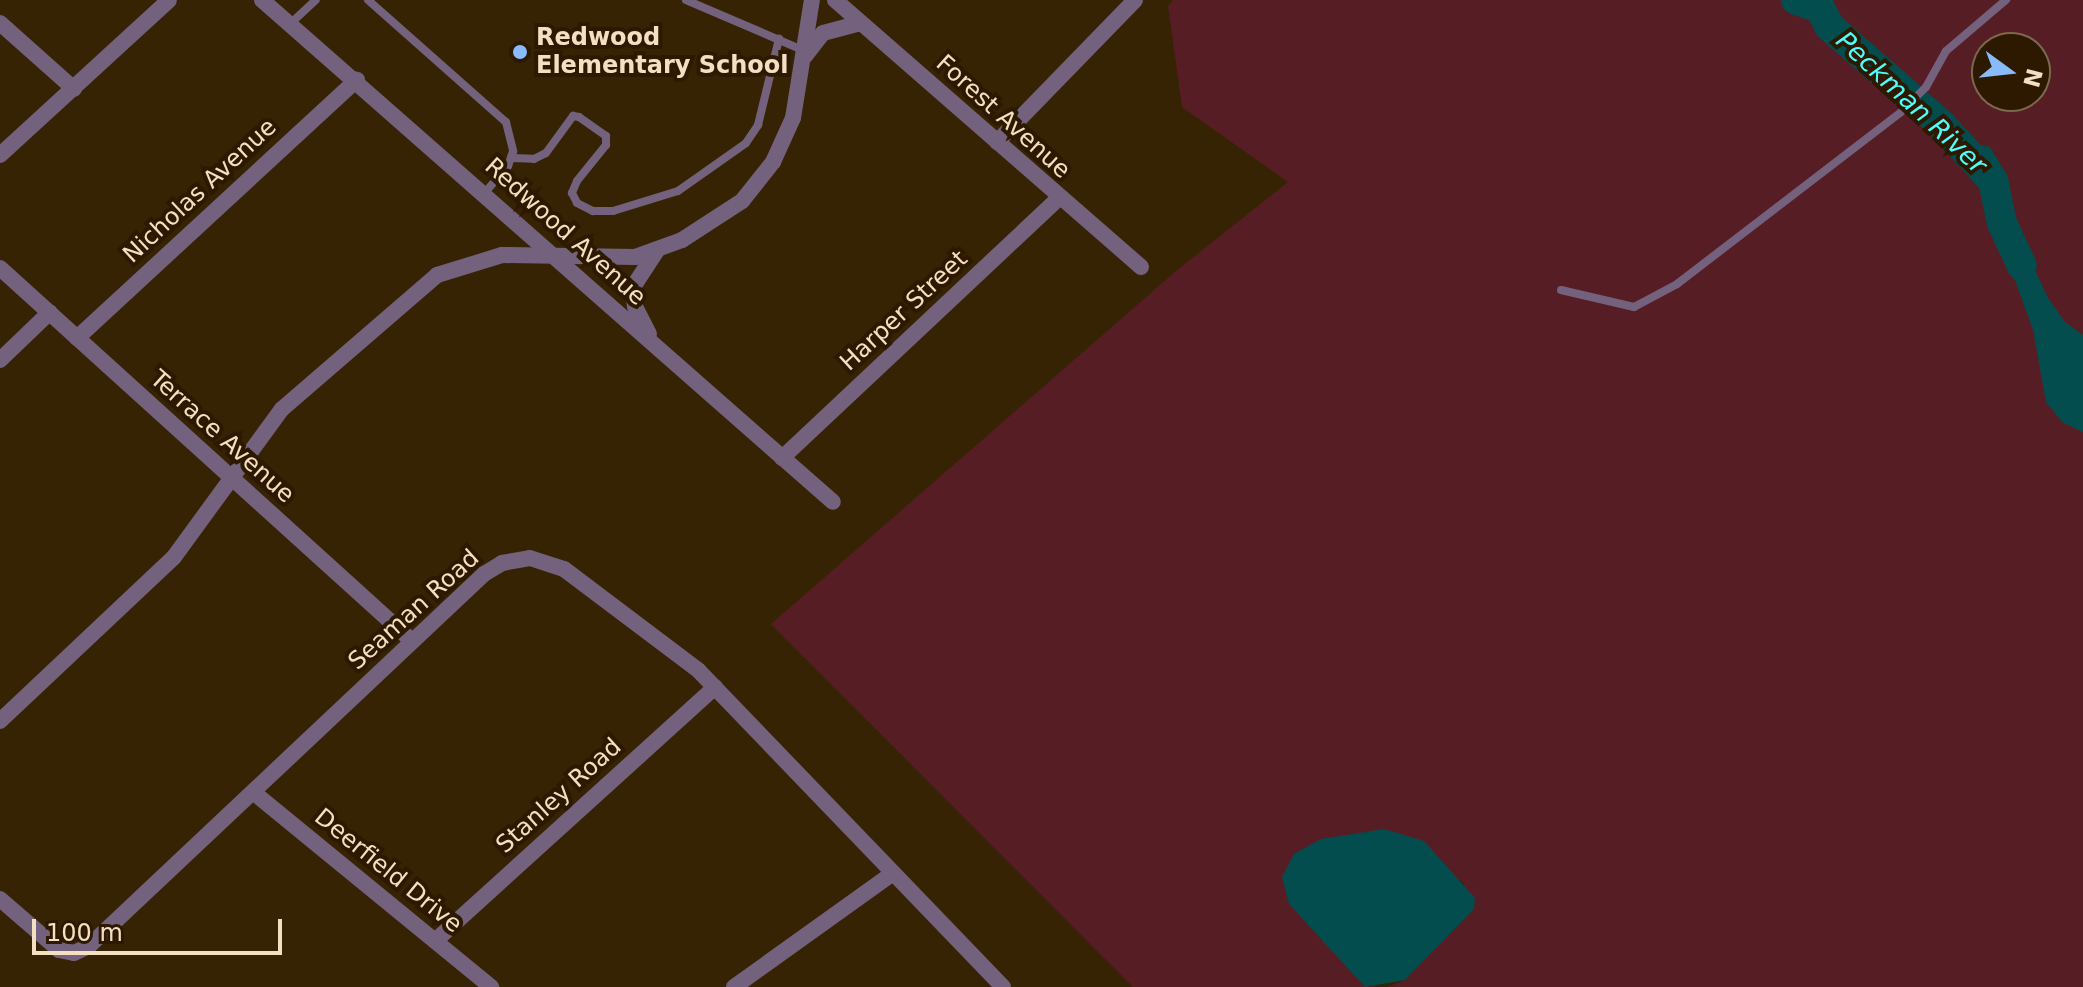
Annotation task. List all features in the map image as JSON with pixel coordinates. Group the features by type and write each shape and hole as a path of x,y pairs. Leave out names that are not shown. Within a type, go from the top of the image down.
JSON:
{"street":[{"path":"0,155 169,0"},
{"name":"Redwood Avenue","path":"262,0 485,192 552,256 654,342 833,502"},
{"path":"0,721 174,557 282,409 437,275 502,255 607,260 660,249 723,216 773,162 793,118 812,0"},
{"name":"Forest Avenue","path":"835,0 1141,267"},
{"path":"997,142 1135,0"},
{"path":"0,23 74,89"},
{"path":"805,54 823,33 861,23"},
{"name":"Nicholas Avenue","path":"77,338 357,80"},
{"name":"Harper Street","path":"782,458 1059,198"},
{"path":"654,342 635,307 633,287 642,267 660,249"},
{"name":"Terrace Avenue","path":"0,268 412,641"},
{"path":"0,360 50,312"},
{"name":"Seaman Road","path":"0,899 47,941 74,953 89,946 484,574 502,563 530,558 564,569 715,687 1003,987"},
{"name":"Stanley Road","path":"435,941 715,687"},
{"name":"Deerfield Drive","path":"253,792 491,987"},
{"path":"734,987 892,874"}],"lane":[{"path":"290,24 316,0"},
{"path":"368,0 506,122 513,136 511,158 485,192"},
{"path":"686,0 779,39 805,54"},
{"path":"1561,290 1643,305 1901,112 1926,87 1946,51 2006,0"},
{"path":"511,158 534,159 546,153 573,116 579,117 606,136 606,145 577,181 572,193 577,203 593,211 613,211 678,191 752,134 779,39"}],"shaded area":[{"path":"1173,0 2083,0 2083,987 1387,987 1405,980 1473,909 1463,883 1453,875 1365,986 1384,987 1133,987 771,624 1176,271 1288,182 1182,107 1168,6"}],"water":[{"path":"1904,76 1943,112 1959,141 1990,147 2008,177 2018,234 2048,298 2065,322 2083,335 2083,432 2062,422 2046,402 2033,330 2012,272 1998,179 1971,153 1954,151 1892,85"},
{"path":"1384,829 1424,841 1475,898 1474,909 1405,980 1365,987 1289,904 1282,877 1294,854 1321,839"}],"waterway":[{"name":"Peckman River","path":"1796,0 1820,8 1829,26 1942,125 1993,181 2002,223 2022,266"}],"place":[{"name":"Redwood Elementary School","path":"520,52"}]}
